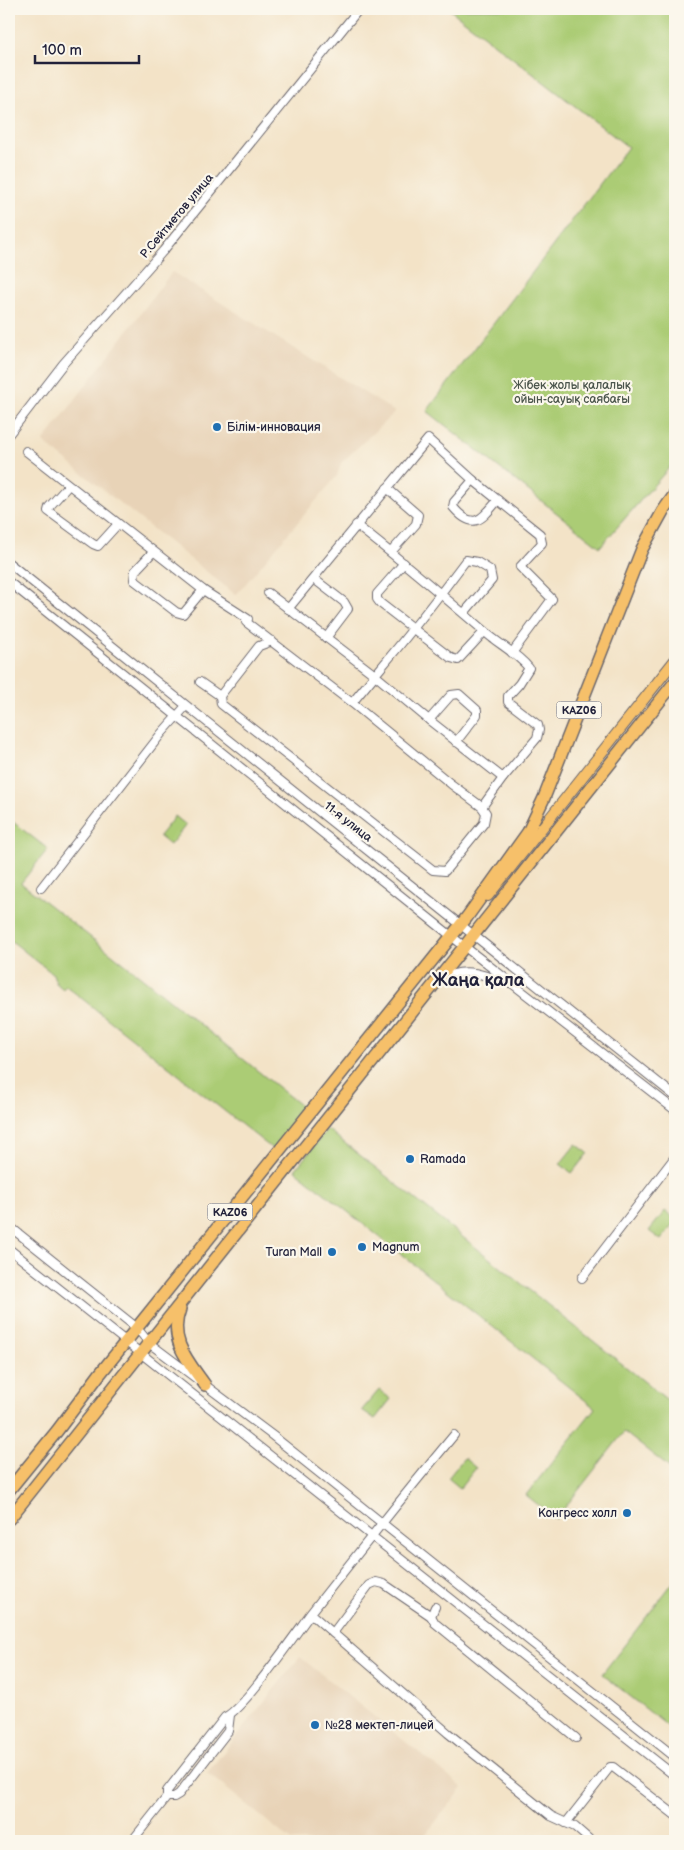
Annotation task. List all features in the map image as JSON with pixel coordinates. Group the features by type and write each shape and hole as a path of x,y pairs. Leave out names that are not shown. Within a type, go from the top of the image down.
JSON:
{"highway":[{"name":"KАZ06","path":"9,1490 464,921 528,832 544,798 642,549 663,511 675,494"},
{"name":"KАZ06","path":"9,1520 675,682"},
{"path":"183,1300 176,1318 176,1333 180,1346 205,1386"}],"main road":[{"name":"KАZ06","path":"464,921 505,876 675,660"}],"street":[{"name":"Р.Сейтметов улица","path":"9,434 63,364 201,206 359,9"},
{"path":"288,608 314,579 356,525 428,439 473,480 540,534 542,543 520,567 552,599 512,653"},
{"path":"26,451 202,590 247,620 482,807 486,813 484,823 445,871 433,870 221,704 220,696 259,646 272,641"},
{"path":"473,480 454,502 453,507 456,511 470,522 475,522 481,519 498,500"},
{"path":"68,486 49,507 48,511 98,546 118,524"},
{"path":"387,488 418,515 416,524 391,552"},
{"path":"356,525 404,562 464,612 484,632 529,668 519,684 508,696 508,702 538,725 537,738 503,778 482,807"},
{"path":"153,552 134,571 134,580 176,612 183,614 202,590"},
{"path":"352,703 414,628 466,560 478,562 490,570 492,580 464,612"},
{"path":"404,562 377,594 377,599 380,603 451,658 458,660 484,632"},
{"name":"11-я улица","path":"9,563 186,707 464,921 475,935 675,1096"},
{"path":"314,579 344,602 348,608 326,638"},
{"name":"11-я улица","path":"9,582 465,947 675,1110"},
{"path":"268,593 375,675 428,720 503,778"},
{"path":"200,682 220,696"},
{"path":"428,720 450,695 459,694 477,710 477,715 456,742"},
{"path":"41,888 148,750 186,707"},
{"path":"435,984 449,975 462,971 483,975 514,985"},
{"path":"582,1278 675,1157"},
{"path":"9,1226 137,1328 149,1343 273,1436 675,1757"},
{"path":"9,1249 125,1343 268,1453 675,1776"},
{"path":"132,1841 167,1797 167,1791 225,1717 230,1715 270,1668 454,1435"},
{"path":"333,1634 369,1585 376,1582 384,1584 431,1616 434,1623 576,1738"},
{"path":"431,1616 435,1607"},
{"path":"311,1614 448,1732 551,1816 575,1827 591,1841"},
{"path":"566,1823 613,1766 675,1814"}],"shaded area":[{"name":"Білім-инновация","path":"172,272 395,412 341,463 337,476 236,595 43,442"},
{"name":"№28 мектеп-лицей","path":"300,1657 463,1788 420,1841 292,1841 207,1773"}],"green space":[{"name":"Жібек жолы қалалық ойын-сауық саябағы","path":"449,9 675,9 675,461 600,547 427,411 628,147"},
{"path":"175,816 186,825 170,845 159,836"},
{"path":"9,819 48,849 21,883 305,1109 275,1151 66,986 63,989 56,983 53,974 9,939"},
{"path":"327,1129 675,1406 675,1472 624,1432 556,1519 526,1495 595,1408 295,1170"},
{"path":"576,1144 588,1153 572,1173 560,1164"},
{"path":"665,1211 675,1219 675,1222 661,1240 649,1231"},
{"path":"379,1390 391,1399 375,1419 362,1410"},
{"path":"464,1458 476,1468 460,1488 448,1478"},
{"path":"675,1580 675,1732 602,1674"}],"place":[{"name":"Білім-инновация","path":"217,427"},
{"name":"Ramada","path":"410,1159"},
{"name":"Magnum","path":"362,1247"},
{"name":"Turan Mall","path":"332,1252"},
{"name":"Конгресс холл","path":"627,1513"},
{"name":"№28 мектеп-лицей","path":"315,1725"}],"district":[{"name":"Жаңа қала","path":"478,980"}]}
